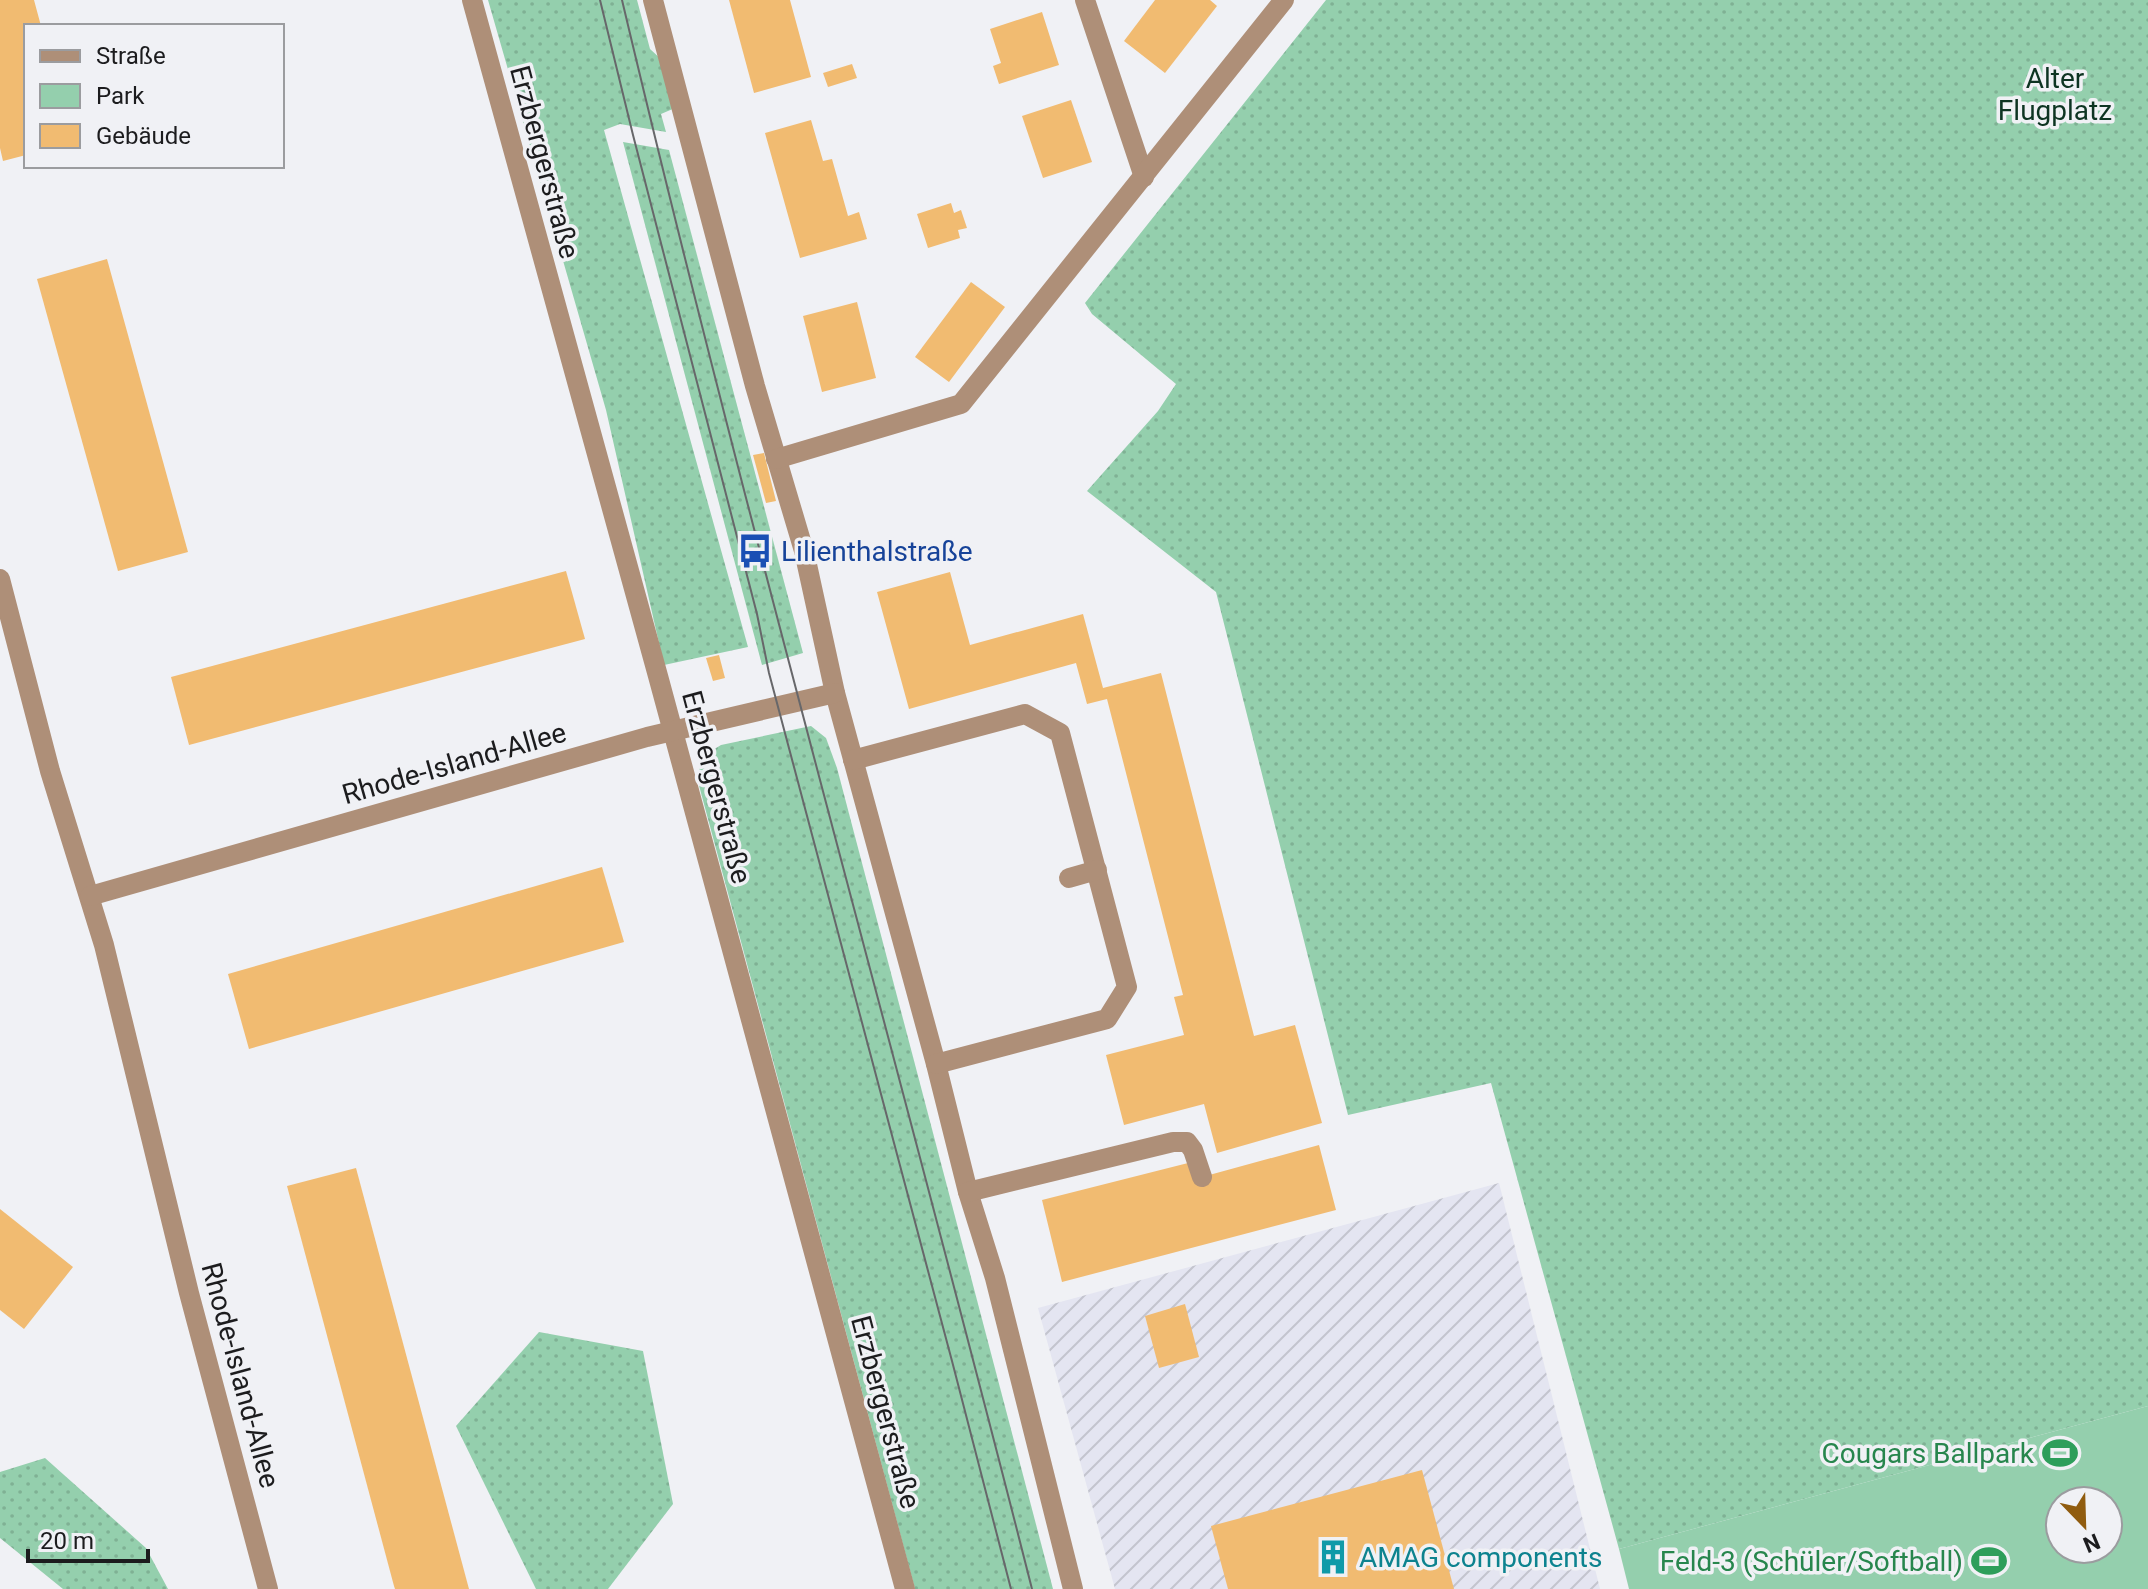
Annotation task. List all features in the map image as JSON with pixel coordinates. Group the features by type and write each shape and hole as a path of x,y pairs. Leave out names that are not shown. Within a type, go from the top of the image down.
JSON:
{"street":[{"name":"Erzbergerstraße","path":"472,0 905,1589"},
{"path":"653,0 755,386 804,551 835,693 968,1192 995,1278 1073,1589"},
{"path":"1085,0 1144,177"},
{"path":"776,459 961,404 1284,0"},
{"name":"Rhode-Island-Allee","path":"0,579 50,771 104,945 189,1293 268,1589"},
{"name":"Rhode-Island-Allee","path":"90,896 672,731 835,693"},
{"path":"853,760 1025,714 1060,733 1127,987 1107,1019 936,1064"},
{"path":"1069,878 1097,870"},
{"path":"968,1192 1173,1142 1187,1142 1202,1177"}],"shaded area":[{"path":"1499,1183 1600,1589 1115,1589 1038,1308"}],"green space":[{"path":"488,0 637,0 650,49 662,60 675,108 661,114 666,132 620,124 604,130 748,647 664,665 606,410"},
{"name":"Alter Flugplatz","path":"1326,0 2148,0 2148,1406 1619,1549 1491,1083 1348,1115 1216,592 1087,491 1158,411 1176,384 1092,314 1085,303"},
{"path":"623,142 669,150 803,653 762,665"},
{"path":"811,726 826,738 837,768 1053,1589 915,1589 697,778 703,756 721,745"},
{"path":"539,1332 643,1351 673,1504 608,1589 536,1589 456,1426"},
{"name":"Cougars Ballpark","path":"2148,1406 2148,1589 1629,1589 1619,1549"},
{"path":"45,1458 146,1548 168,1589 63,1589 0,1538 0,1472"}],"building":[{"path":"0,0 34,0 40,24 24,24 24,156 3,161 0,148"},
{"path":"729,0 790,0 811,77 754,93"},
{"path":"1155,0 1210,0 1217,6 1165,73 1124,41"},
{"path":"1042,12 1059,65 999,84 993,66 1001,63 990,29"},
{"path":"852,64 857,78 828,87 823,73"},
{"path":"1071,100 1092,162 1043,178 1022,116"},
{"path":"811,120 823,161 832,159 848,216 859,212 867,239 800,258 765,133"},
{"path":"951,203 954,213 961,210 967,228 958,230 960,238 928,248 917,214"},
{"path":"107,259 188,552 118,571 37,279"},
{"path":"971,282 1005,307 949,382 915,357"},
{"path":"857,302 876,378 822,392 803,316"},
{"path":"764,453 776,501 766,503 753,455"},
{"path":"566,571 585,639 189,745 171,677"},
{"path":"950,572 970,645 1083,614 1103,688 1161,673 1254,1036 1295,1025 1322,1123 1217,1153 1204,1104 1124,1125 1106,1055 1184,1035 1174,997 1183,995 1107,699 1087,704 1076,663 909,709 877,592"},
{"path":"719,655 725,678 713,681 706,658"},
{"path":"602,867 624,942 249,1049 228,974"},
{"path":"1319,1145 1336,1210 1062,1282 1042,1200 1192,1162 1202,1177"},
{"path":"356,1168 469,1589 395,1589 394,1586 287,1186"},
{"path":"0,1209 73,1267 24,1329 0,1310"},
{"path":"1185,1304 1199,1357 1159,1368 1145,1316"},
{"name":"AMAG components","path":"1422,1470 1454,1589 1228,1589 1211,1526"}],"tram line":[{"path":"600,0 757,614 769,673 1011,1589"},
{"path":"622,0 720,398 1032,1589"}],"place":[{"name":"Lilienthalstraße","path":"755,551"},
{"name":"Cougars Ballpark","path":"2060,1453"},
{"name":"AMAG components","path":"1333,1557"},
{"name":"Feld-3 (Schüler/Softball)","path":"1989,1561"}]}
